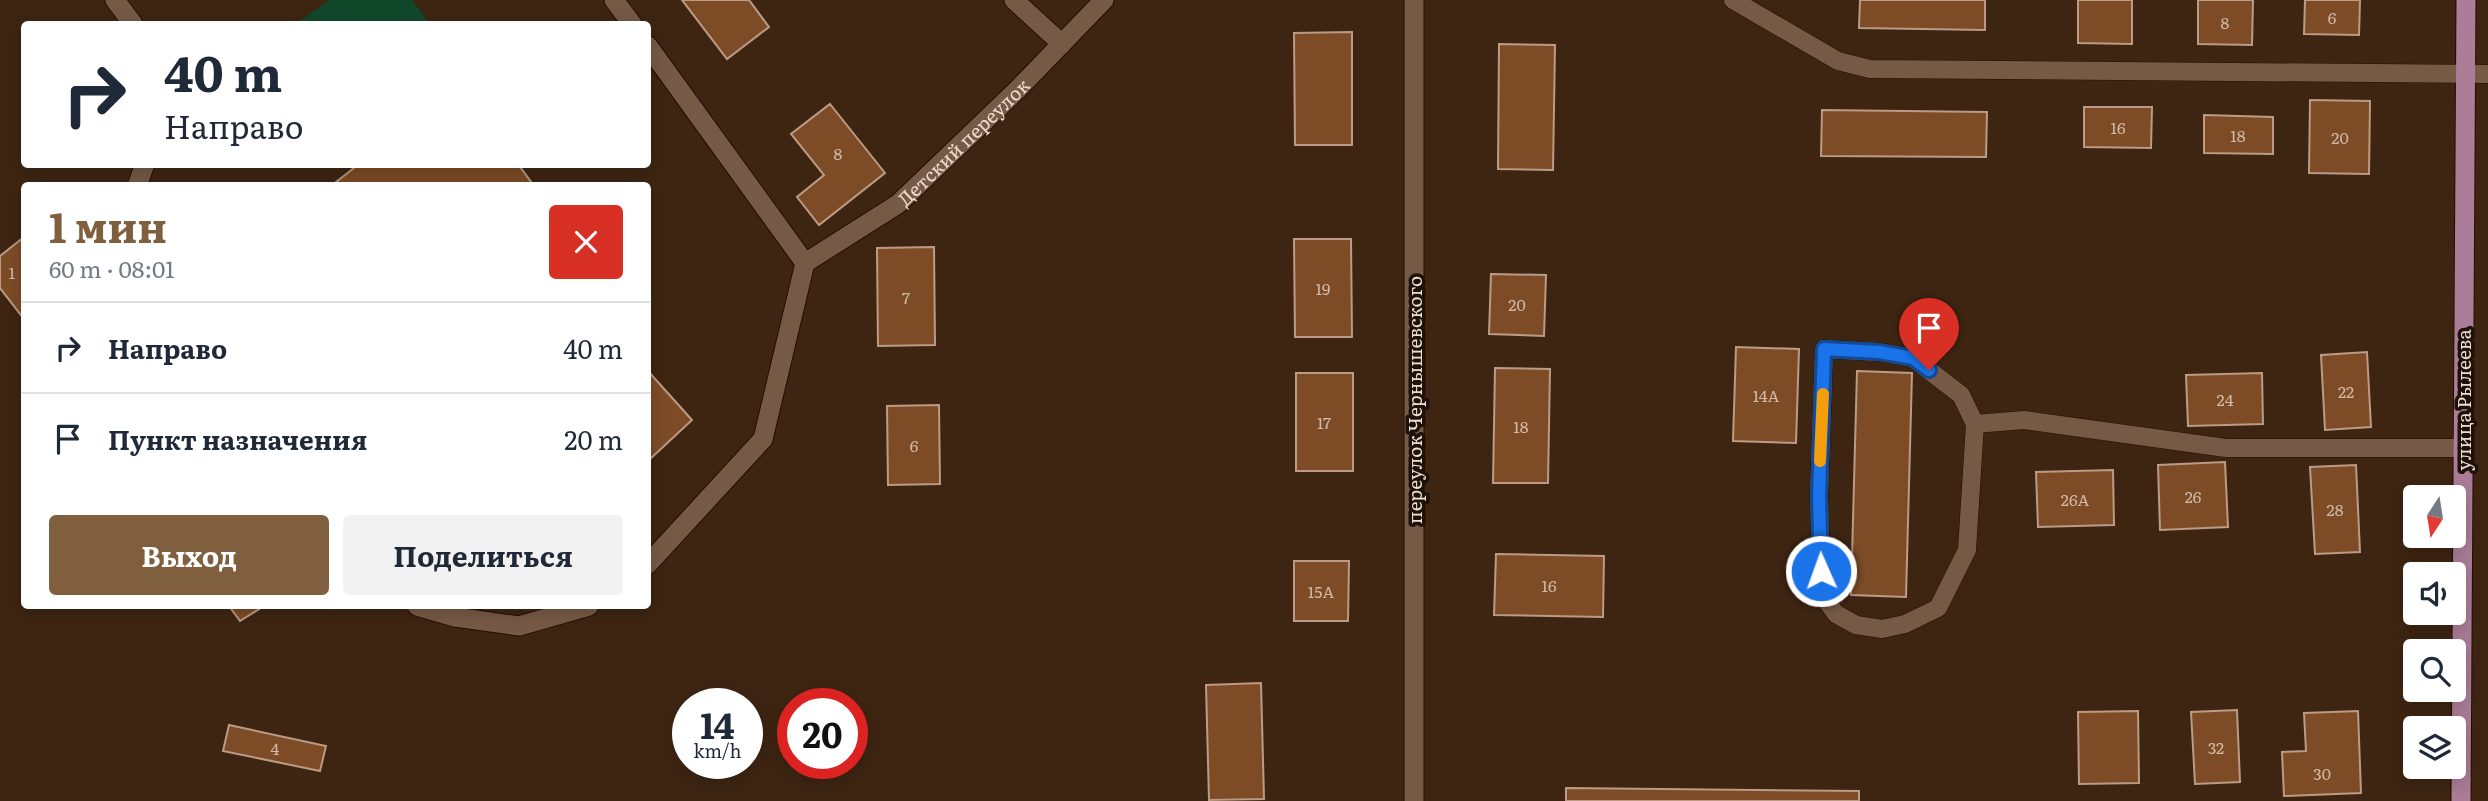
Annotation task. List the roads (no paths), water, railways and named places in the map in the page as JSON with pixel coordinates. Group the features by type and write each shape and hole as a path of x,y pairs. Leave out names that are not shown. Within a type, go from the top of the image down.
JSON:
{"main road":[{"name":"улица Рылеева","path":"2461,801 2466,0"}],"street":[{"path":"115,0 131,21"},
{"path":"614,0 630,21"},
{"path":"1014,0 1062,44"},
{"name":"Детский переулок","path":"805,263 898,204 1104,0"},
{"name":"переулок Чернышевского","path":"1414,0 1414,801"},
{"path":"651,50 805,263 763,439 651,561"},
{"path":"427,609 455,617 519,626 578,609"}],"lane":[{"path":"1733,0 1838,61 1870,69 2488,74"},
{"path":"1824,349 1879,352 1913,358 1961,395 1975,424 1967,550 1938,608 1905,624 1882,629 1856,625 1836,614 1822,595 1819,496 1824,349"},
{"path":"1975,424 2024,419 2226,448 2463,448"}]}
